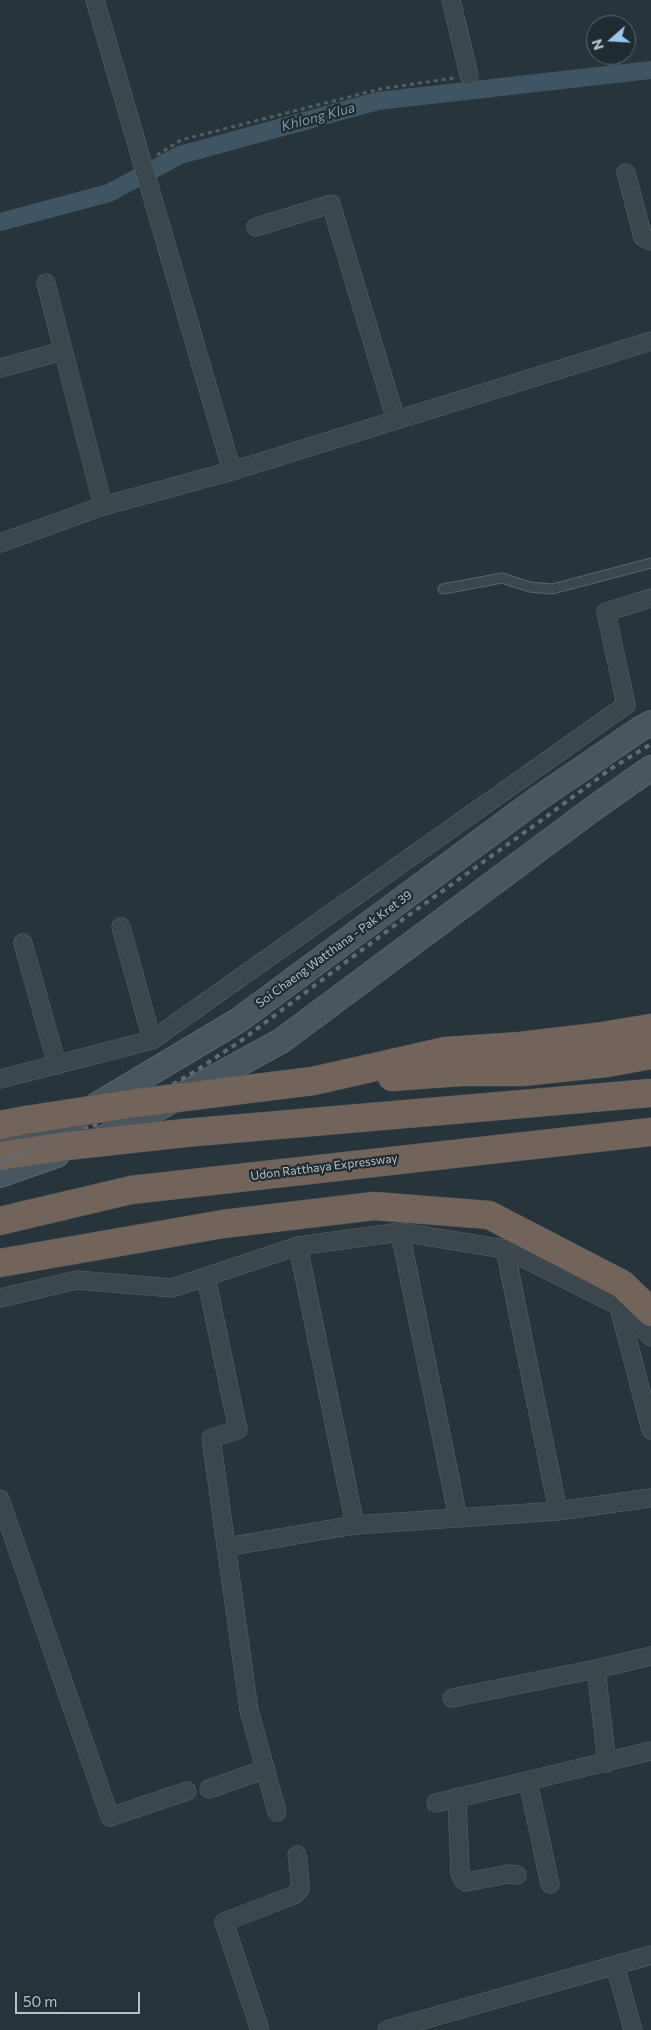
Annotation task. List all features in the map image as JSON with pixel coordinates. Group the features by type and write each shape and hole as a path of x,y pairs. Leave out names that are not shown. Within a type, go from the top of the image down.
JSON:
{"highway":[{"path":"313,1081 446,1051 596,1038 651,1028"},
{"path":"0,1125 136,1103 313,1081 461,1072 523,1072 607,1063 651,1055"},
{"path":"0,1156 66,1146 185,1133 651,1093"},
{"name":"Udon Ratthaya Expressway","path":"0,1221 131,1190 367,1162 651,1132"},
{"path":"367,1162 590,1156 651,1150"},
{"path":"0,1263 223,1224 374,1206 489,1215 622,1284 651,1312"}],"main road":[{"name":"Soi Chaeng Watthana - Pak Kret 39","path":"0,1145 70,1121 239,1020 536,800 651,723"},
{"path":"0,1175 96,1142 281,1041 594,808 651,768"}],"street":[{"path":"95,0 232,471"},
{"path":"451,0 470,75"},
{"path":"626,173 644,237 651,241"},
{"path":"256,227 331,204 396,420"},
{"path":"46,283 103,506"},
{"path":"0,543 103,506 232,471 651,341"},
{"path":"0,368 63,351"},
{"path":"0,1079 152,1040 626,705 606,612 651,598"},
{"path":"121,927 152,1040"},
{"path":"22,943 57,1065"},
{"path":"400,1232 458,1518"},
{"path":"0,1298 77,1280 172,1288 298,1246 400,1232 505,1249 619,1306 651,1337"},
{"path":"298,1246 355,1525"},
{"path":"505,1249 558,1510"},
{"path":"206,1277 238,1430 211,1438 249,1710 277,1812"},
{"path":"619,1306 651,1430"},
{"path":"226,1547 355,1525 558,1510 651,1498"},
{"path":"0,1499 110,1817 187,1791"},
{"path":"452,1698 651,1656"},
{"path":"596,1669 607,1763"},
{"path":"436,1803 651,1751"},
{"path":"209,1789 266,1769"},
{"path":"528,1782 550,1884"},
{"path":"457,1797 460,1872 462,1878 466,1882 508,1874 517,1875"},
{"path":"260,2030 224,1922 294,1895 300,1889 297,1855"},
{"path":"387,2030 651,1955"},
{"path":"615,1965 633,2030"}],"lane":[{"path":"443,589 502,578 530,587 552,589 651,563"}],"path":[{"path":"142,164 181,140 380,90 470,75"}],"waterway":[{"name":"Khlong Klua","path":"0,222 109,193 180,155 378,101 651,70"}],"railway":[{"path":"0,1163 93,1126 160,1092 194,1072 242,1040 402,920 612,768 651,744"}]}
